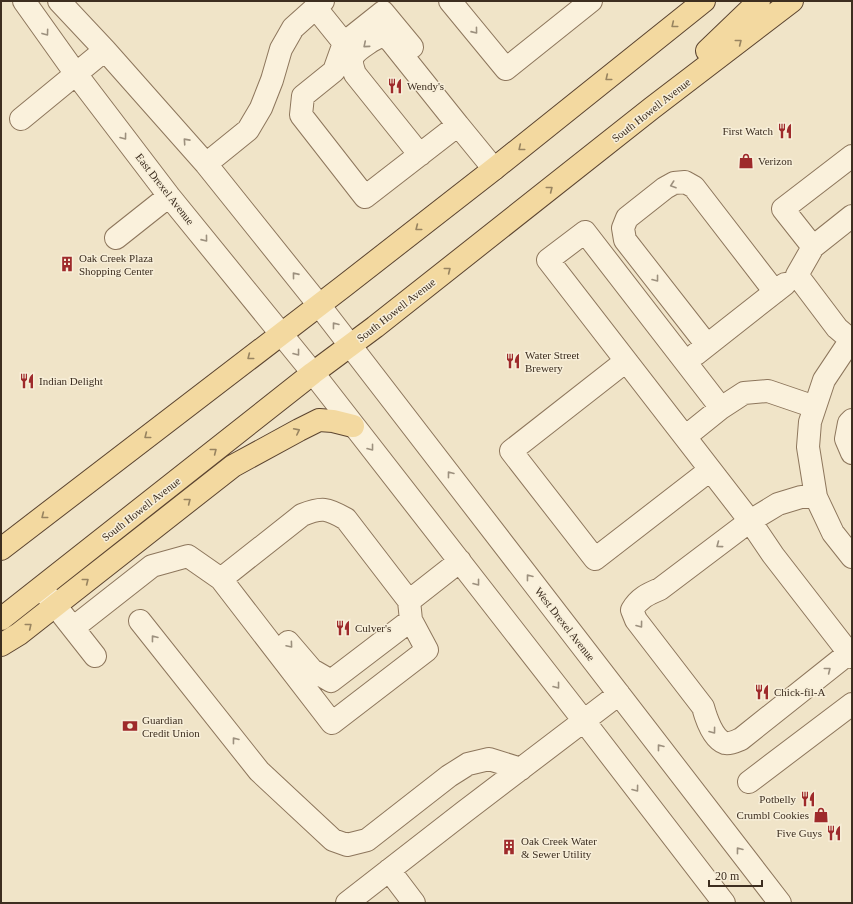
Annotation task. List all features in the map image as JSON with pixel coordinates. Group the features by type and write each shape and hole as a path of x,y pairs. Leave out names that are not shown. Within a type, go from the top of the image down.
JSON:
{"main road":[{"path":"4,542 319,305 704,1"},
{"path":"652,108 720,38 759,1"},
{"name":"South Howell Avenue","path":"1,619 652,108 792,1"},
{"path":"1,645 19,634 233,466 319,420 333,421 353,426"}],"street":[{"name":"East Drexel Avenue","path":"24,1 76,74 170,196 313,373"},
{"path":"59,1 206,164 350,345"},
{"path":"450,1 506,69 591,1"},
{"path":"206,164 248,130 261,108 272,80 281,49 293,28 319,4 344,43"},
{"path":"383,12 455,101 458,125 365,196 301,115 302,96 334,71 344,43 383,12"},
{"path":"420,155 355,74 352,65 354,56 374,38 382,36 390,40 494,168"},
{"path":"21,119 104,50"},
{"path":"813,247 783,209 852,156"},
{"path":"707,345 625,240 623,228 627,218 665,188 674,183 685,182 694,187 775,292"},
{"path":"116,238 170,196"},
{"path":"685,362 798,275 813,247 852,216"},
{"path":"721,408 585,232 548,260 750,521 773,555 850,655 741,738 734,742 726,743 720,739 711,728 706,720 703,708 636,620 632,610 644,595 660,589 750,521 778,504 801,497 816,497"},
{"path":"798,275 838,328 852,339 824,380 810,422 808,447 816,497 833,533 852,557"},
{"name":"West Drexel Avenue","path":"350,345 780,903"},
{"path":"626,361 511,451 595,559 710,470"},
{"path":"313,373 724,903"},
{"path":"685,436 721,408 744,393 768,391 815,407"},
{"path":"852,420 849,423 846,439 852,453"},
{"path":"73,628 152,566 188,556 221,579 332,722 426,650 410,610 346,518 331,510 315,510 302,515 221,579"},
{"path":"265,615 312,670 331,681 410,610 460,561"},
{"path":"41,588 95,656"},
{"path":"140,621 259,771 333,840 347,845 367,840 449,776 468,764 489,760 521,769"},
{"path":"347,903 619,694"},
{"path":"748,782 852,704"},
{"path":"389,870 414,903"}],"place":[{"name":"Wendy's","path":"395,86"},
{"name":"First Watch","path":"785,131"},
{"name":"Verizon","path":"746,161"},
{"name":"Oak Creek Plaza Shopping Center","path":"67,264"},
{"name":"Water Street Brewery","path":"513,361"},
{"name":"Indian Delight","path":"27,381"},
{"name":"Culver's","path":"343,628"},
{"name":"Chick-fil-A","path":"762,692"},
{"name":"Guardian Credit Union","path":"130,726"},
{"name":"Potbelly","path":"808,799"},
{"name":"Crumbl Cookies","path":"821,815"},
{"name":"Five Guys","path":"834,833"},
{"name":"Oak Creek Water & Sewer Utility","path":"509,847"}]}
